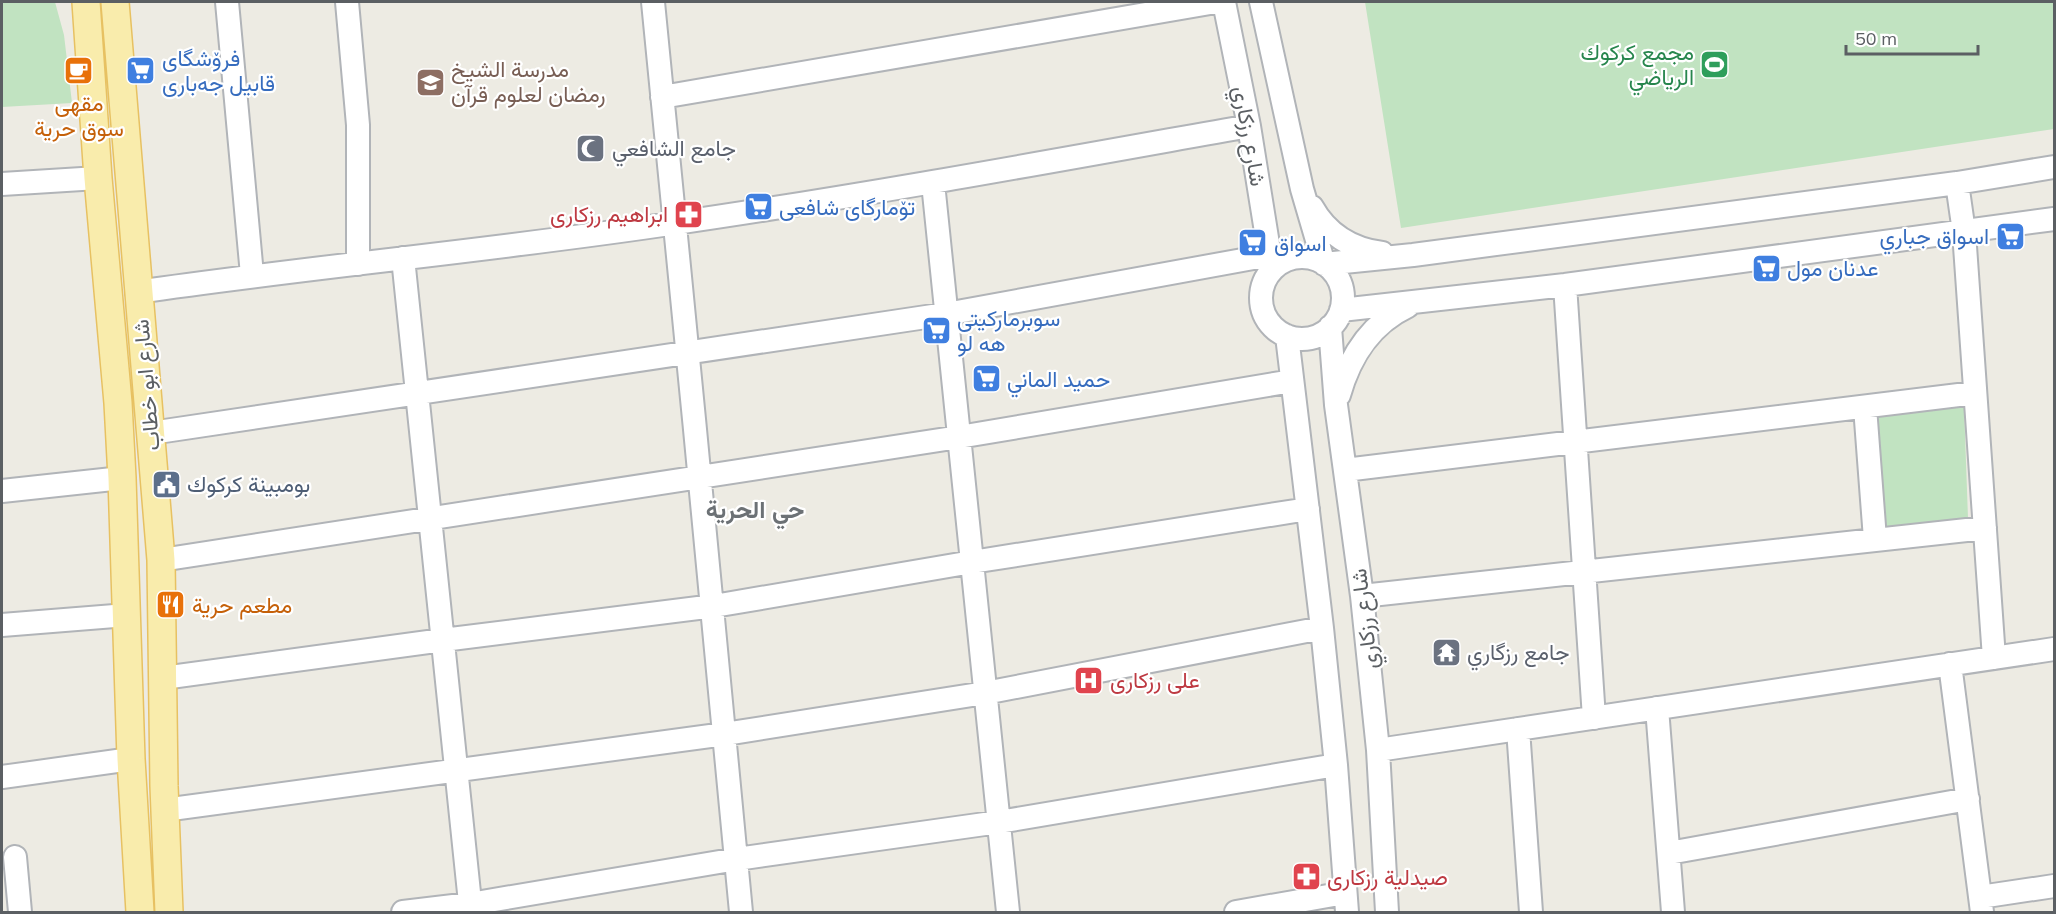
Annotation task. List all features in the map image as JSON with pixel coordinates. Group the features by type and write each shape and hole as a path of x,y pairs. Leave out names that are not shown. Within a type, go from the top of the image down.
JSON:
{"main road":[{"name":"شارع ابو خطاب","path":"115,2 137,291 149,400 161,560 164,810 169,912"},
{"name":"شارع ابو خطاب","path":"86,8 118,403 131,759 140,912"},
{"path":"118,403 149,400"}],"street":[{"path":"228,2 252,275"},
{"path":"347,2 358,125 358,264"},
{"path":"653,2 699,477 714,606 741,912"},
{"path":"662,97 1216,2"},
{"name":"شارع رزكاري","path":"1224,2 1249,126 1271,262"},
{"name":"شارع رزكاري","path":"1261,2 1302,189 1324,264"},
{"path":"137,291 674,224 933,183 1249,126"},
{"path":"1324,264 1413,255 1957,183 2055,167"},
{"path":"2,184 98,178"},
{"path":"933,183 1008,912"},
{"path":"1957,183 1964,232 1994,658"},
{"path":"1302,189 1325,226 1346,241 1370,251 1413,255"},
{"path":"1271,262 1262,291 1262,307 1265,314 1274,327 1287,336 1310,338 1317,336 1336,319 1417,301 1565,285 2055,219"},
{"path":"151,433 946,314 1297,257 1306,257 1331,269 1343,292 1336,319"},
{"path":"403,258 471,908"},
{"path":"1565,285 1594,718"},
{"path":"1336,405 1348,366 1365,339 1383,320 1417,301"},
{"name":"شارع رزكاري","path":"1336,319 1336,405 1362,596 1378,750 1387,912"},
{"name":"شارع رزكاري","path":"1287,336 1322,628 1336,765 1346,903"},
{"path":"161,560 959,437 1292,381"},
{"path":"1345,470 1975,393"},
{"path":"1864,407 1875,539"},
{"path":"2,491 122,478"},
{"path":"163,678 714,606 972,562 1308,509"},
{"path":"1362,596 1985,528"},
{"path":"2,625 127,615"},
{"path":"164,810 725,734 985,693 1322,628"},
{"path":"1378,750 2055,649"},
{"path":"1950,664 1981,905 2055,886"},
{"path":"1657,708 1673,912"},
{"path":"1518,729 1531,912"},
{"path":"2,777 131,759"},
{"path":"403,912 471,908 737,860 999,822 1336,765"},
{"path":"1669,853 1968,799"},
{"path":"15,857 16,912"},
{"path":"1236,912 1346,903"}],"green space":[{"path":"2,2 55,2 64,35 72,103 2,107"},
{"name":"مجمع كركوك الرياضي","path":"1365,2 2054,2 2054,129 1401,228"},
{"path":"1964,406 1968,518 1884,528 1876,414"}],"place":[{"name":"مجمع كركوك الرياضي","path":"1715,65"},
{"name":"مقهى سوق حرية","path":"79,71"},
{"name":"فرۆشگای قابیل جەباری","path":"141,71"},
{"name":"مدرسة الشيخ رمضان لعلوم قرآن","path":"430,82"},
{"name":"جامع الشافعي","path":"591,148"},
{"name":"تۆمارگاى شافعى","path":"758,207"},
{"name":"ابراهيم رزكارى","path":"689,214"},
{"name":"اسواق جباري","path":"2010,236"},
{"name":"اسواق","path":"1253,243"},
{"name":"عدنان مول","path":"1766,268"},
{"name":"سوبرماركيتى هه لو","path":"936,331"},
{"name":"حميد الماني","path":"986,379"},
{"name":"بومبينة كركوك","path":"166,484"},
{"name":"مطعم حرية","path":"171,605"},
{"name":"جامع رزگاري","path":"1446,652"},
{"name":"على رزكارى","path":"1089,680"},
{"name":"صيدلية رزكارى","path":"1306,877"}],"district":[{"name":"حي الحرية","path":"755,510"}]}
